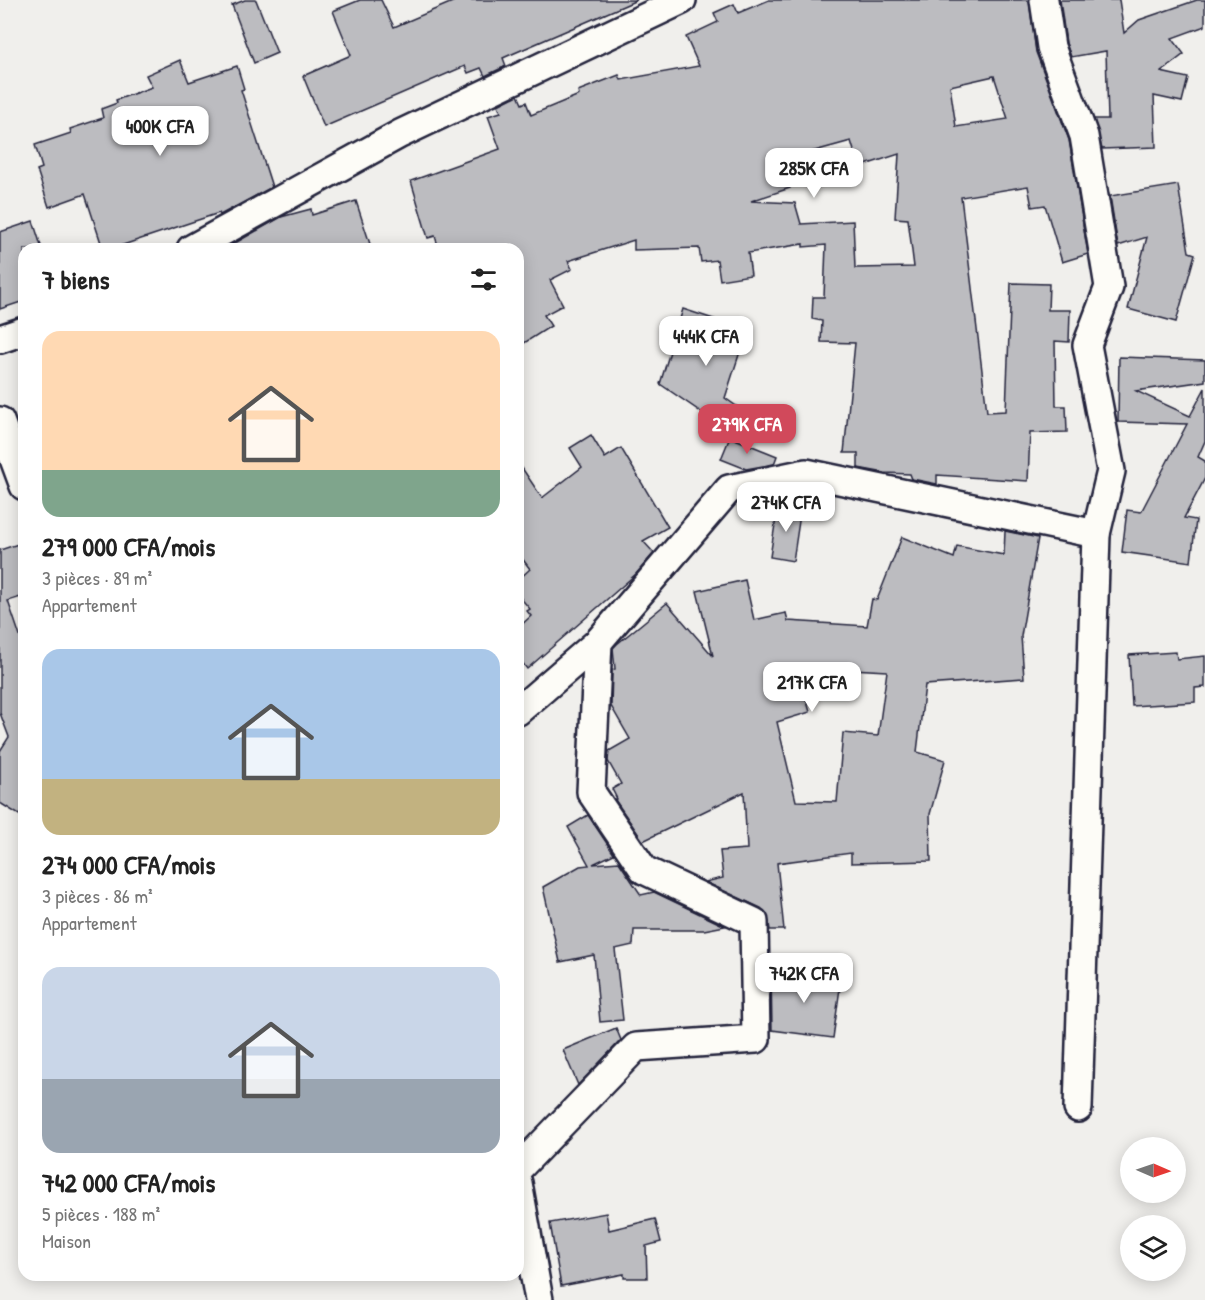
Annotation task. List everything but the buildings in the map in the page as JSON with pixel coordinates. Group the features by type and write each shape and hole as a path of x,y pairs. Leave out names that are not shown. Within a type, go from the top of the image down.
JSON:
{"street":[{"path":"202,243 400,134 682,0"},
{"path":"1044,0 1052,46 1084,136 1109,287 1087,345 1111,471 1096,534 1078,1108"},
{"path":"0,339 18,333"},
{"path":"0,421 18,470"},
{"path":"524,706 598,642 729,489 806,473 1096,534"},
{"path":"524,1163 636,1047 756,1039 754,922 644,870 591,792 598,642"},
{"path":"524,1216 539,1300"}]}
